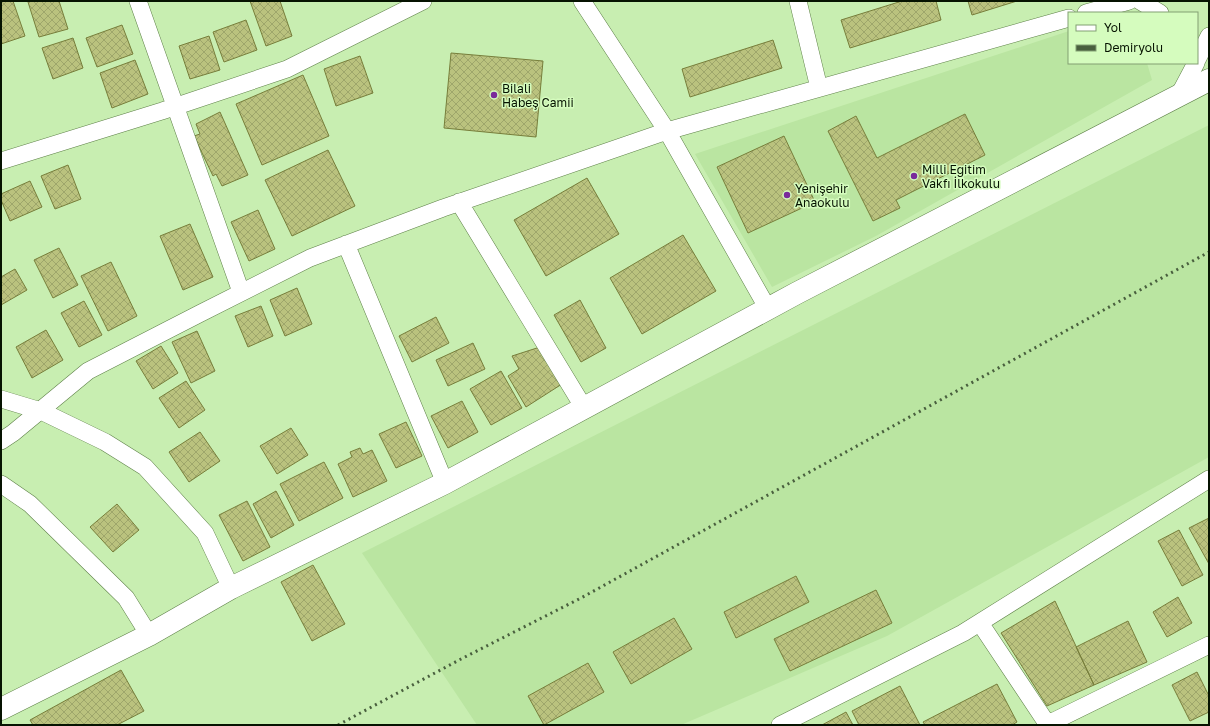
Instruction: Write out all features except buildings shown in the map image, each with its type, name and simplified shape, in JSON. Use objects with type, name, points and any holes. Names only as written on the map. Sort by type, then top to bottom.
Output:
[{"type":"street","points":[[138,1],[240,292]]},
{"type":"street","points":[[1,161],[175,107],[287,69],[423,1]]},
{"type":"street","points":[[582,1],[667,131],[768,309]]},
{"type":"street","points":[[798,1],[820,88]]},
{"type":"street","points":[[1090,12],[1129,1]]},
{"type":"street","points":[[1140,1],[1158,12]]},
{"type":"street","points":[[1,441],[88,372],[240,292],[310,258],[459,202],[667,131],[1068,18]]},
{"type":"street","points":[[1198,56],[1204,37]]},
{"type":"street","points":[[1178,96],[1195,64]]},
{"type":"street","points":[[1,709],[149,635],[231,588],[444,483],[768,309],[1209,80]]},
{"type":"street","points":[[459,202],[584,408]]},
{"type":"street","points":[[346,244],[444,483]]},
{"type":"street","points":[[1,399],[40,411],[105,442],[144,467],[205,532],[231,588]]},
{"type":"street","points":[[780,725],[963,633],[1209,479]]},
{"type":"street","points":[[1,484],[30,504],[126,598],[149,635]]},
{"type":"street","points":[[980,623],[1047,725],[1209,645]]},
{"type":"shaded area","name":"Milli Eğitim Vakfı İlkokulu","points":[[1068,31],[1068,64],[1147,64],[1152,80],[876,236],[772,287],[695,154]]},
{"type":"shaded area","points":[[1209,125],[1209,457],[887,636],[681,725],[477,725],[362,553]]},
{"type":"railway","points":[[338,725],[461,659],[581,598],[1209,252]]},
{"type":"place","name":"Bilali Habeş Camii","points":[[494,95]]},
{"type":"place","name":"Milli Eğitim Vakfı İlkokulu","points":[[914,176]]},
{"type":"place","name":"Yenişehir Anaokulu","points":[[787,195]]}]
